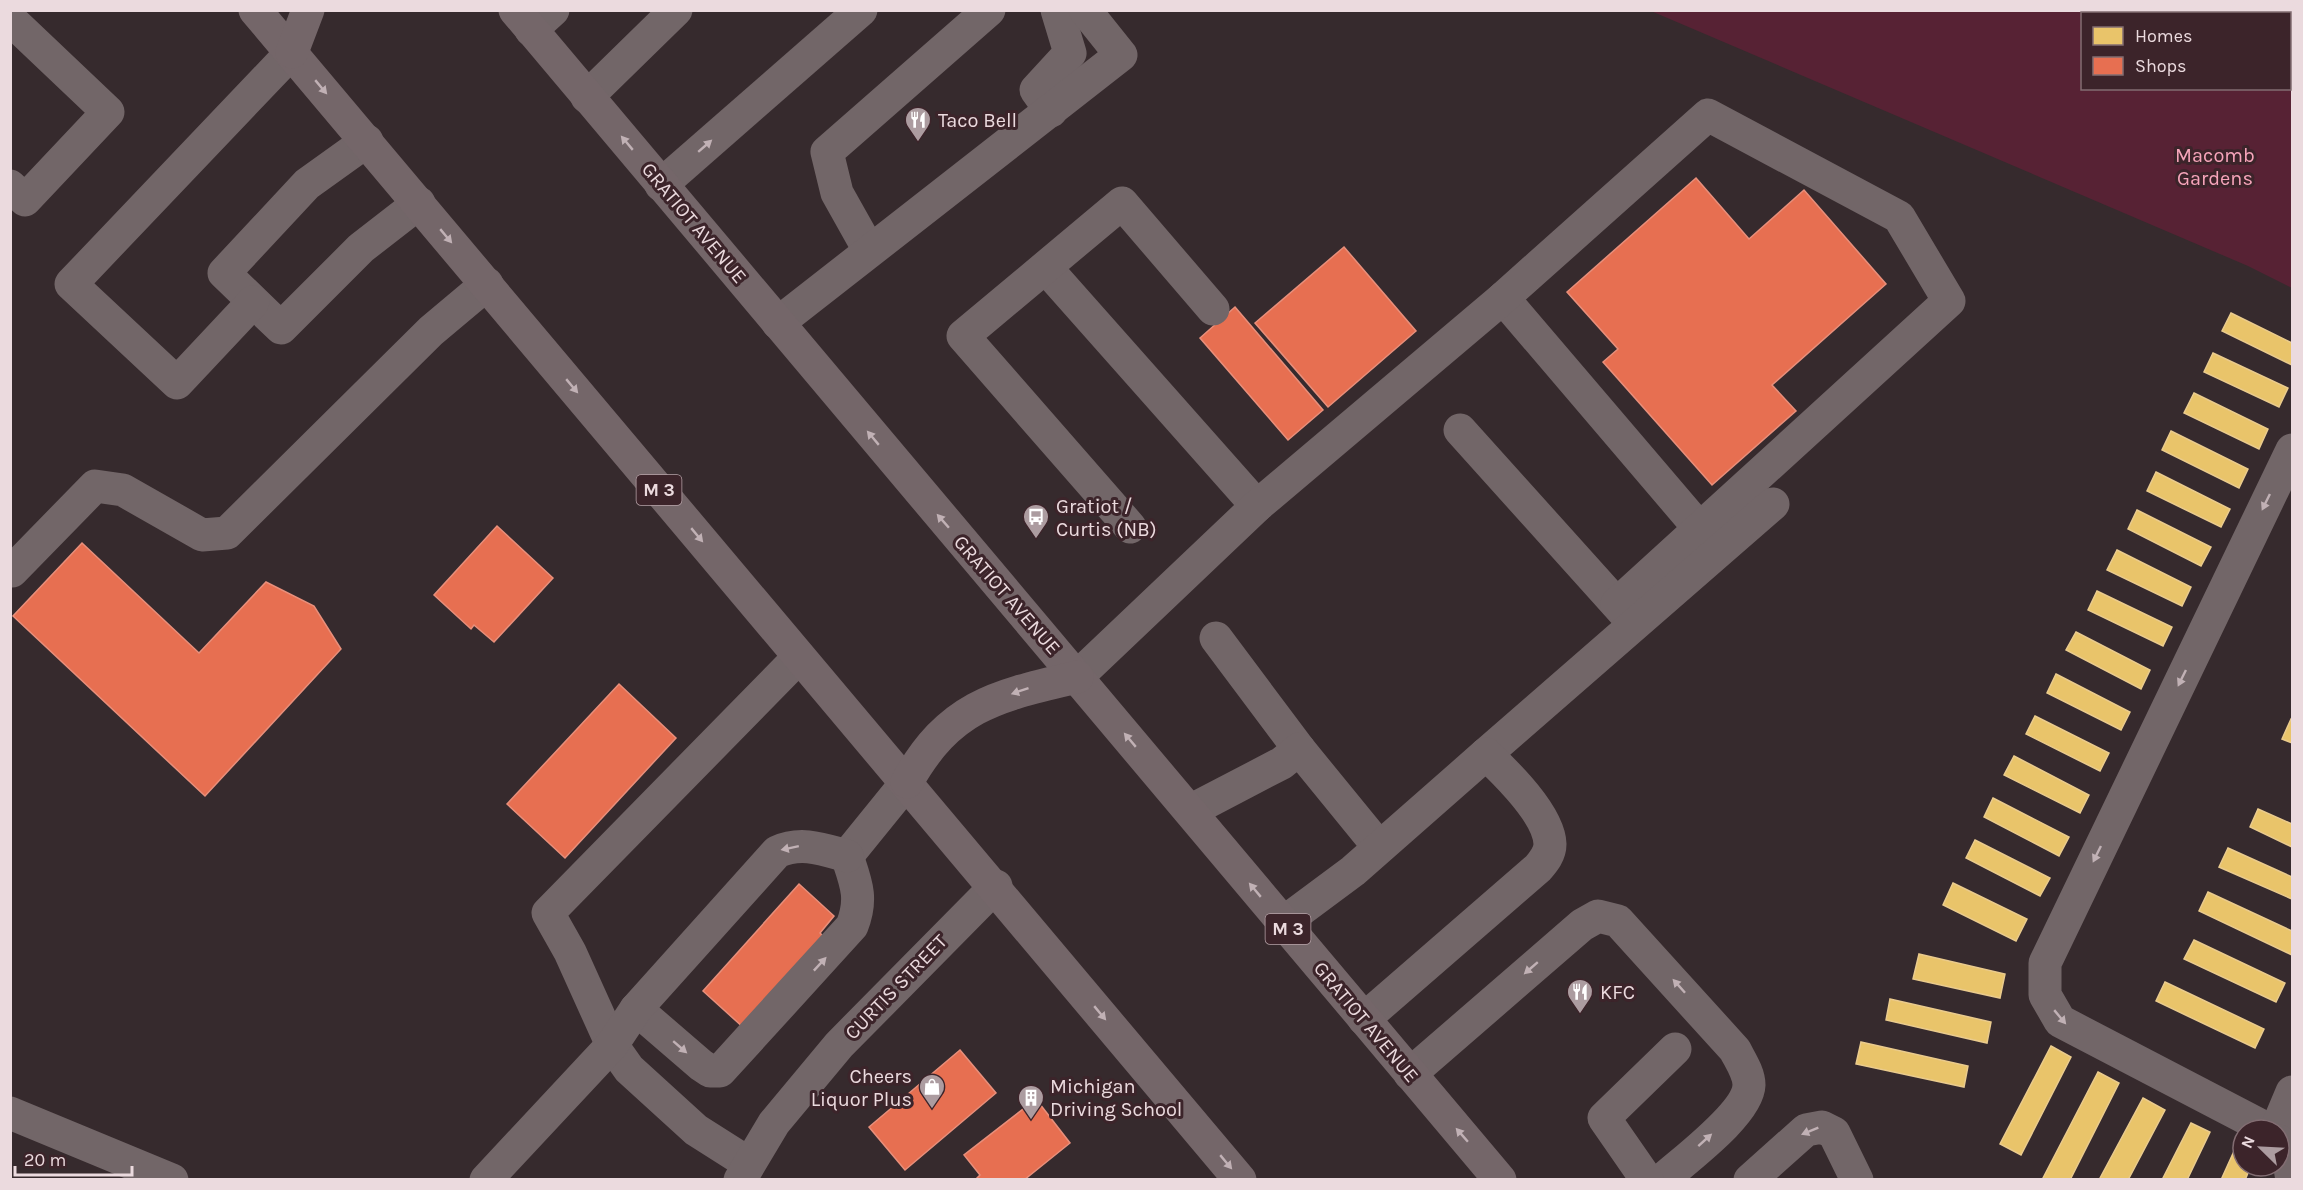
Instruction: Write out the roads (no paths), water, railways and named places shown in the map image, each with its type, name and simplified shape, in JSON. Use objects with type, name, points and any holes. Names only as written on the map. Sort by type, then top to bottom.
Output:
[{"type":"main road","name":"M 3","points":[[255,10],[799,657],[996,886],[1240,1179]]},
{"type":"main road","points":[[292,52],[308,10]]},
{"type":"main road","name":"GRATIOT AVENUE","points":[[533,17],[587,97],[1500,1179]]},
{"type":"main road","points":[[907,782],[937,736],[957,718],[1026,689],[1077,677]]},
{"type":"street","points":[[587,97],[676,10]]},
{"type":"street","points":[[661,184],[861,10]]},
{"type":"street","points":[[869,250],[837,193],[827,152],[988,10]]},
{"type":"street","points":[[1044,100],[1070,53],[1058,10]]},
{"type":"street","points":[[778,323],[869,250],[1044,100],[1121,55],[1085,10]]},
{"type":"street","points":[[10,19],[108,112],[25,200],[10,186]]},
{"type":"street","points":[[253,302],[177,383],[71,284],[292,52]]},
{"type":"street","points":[[1077,677],[1257,506],[1503,298],[1708,115],[1899,217],[1949,301],[1700,529],[1626,614],[1486,754],[1353,871],[1283,923]]},
{"type":"street","points":[[367,141],[307,184],[224,273],[281,328],[361,248],[419,203]]},
{"type":"street","points":[[1130,526],[963,336],[1122,203],[1213,309]]},
{"type":"street","points":[[1046,268],[1257,506]]},
{"type":"street","points":[[12,571],[95,486],[123,490],[202,535],[227,533],[431,331],[487,284]]},
{"type":"street","points":[[1503,298],[1700,529]]},
{"type":"street","points":[[1460,430],[1626,614]]},
{"type":"street","points":[[2246,1118],[2061,1021],[2045,995],[2044,963],[2292,450]]},
{"type":"street","points":[[1626,614],[1773,504]]},
{"type":"street","points":[[1216,638],[1299,749],[1379,847]]},
{"type":"street","points":[[744,1171],[629,1069],[612,1045],[570,952],[548,913],[799,657]]},
{"type":"street","points":[[1190,811],[1282,763],[1299,749]]},
{"type":"street","points":[[1364,1019],[1538,868],[1547,857],[1550,845],[1547,831],[1535,810],[1486,754]]},
{"type":"street","points":[[847,856],[907,782]]},
{"type":"street","points":[[486,1179],[612,1045],[636,1009],[777,852],[791,846],[808,846],[847,856]]},
{"type":"street","points":[[636,1009],[701,1065],[710,1071],[720,1071],[852,926],[859,908],[856,885],[847,856]]},
{"type":"street","name":"CURTIS STREET","points":[[744,1171],[774,1123],[839,1045],[996,886]]},
{"type":"street","points":[[1410,1074],[1582,925],[1598,916],[1618,921],[1735,1050],[1745,1069],[1749,1085],[1736,1113],[1662,1179]]},
{"type":"street","points":[[1647,1179],[1604,1118],[1675,1049]]},
{"type":"street","points":[[2281,1118],[2292,1092]]},
{"type":"street","points":[[10,1113],[172,1179]]},
{"type":"street","points":[[1750,1179],[1806,1130],[1822,1127],[1834,1133],[1857,1179]]},
{"type":"place","name":"Taco Bell","points":[[918,143]]},
{"type":"place","name":"Gratiot / Curtis (NB)","points":[[1036,540]]},
{"type":"place","name":"KFC","points":[[1580,1015]]},
{"type":"place","name":"Cheers Liquor Plus","points":[[932,1110]]},
{"type":"place","name":"Michigan Driving School","points":[[1031,1121]]},
{"type":"park label","name":"Macomb Gardens","points":[[2215,166]]}]
